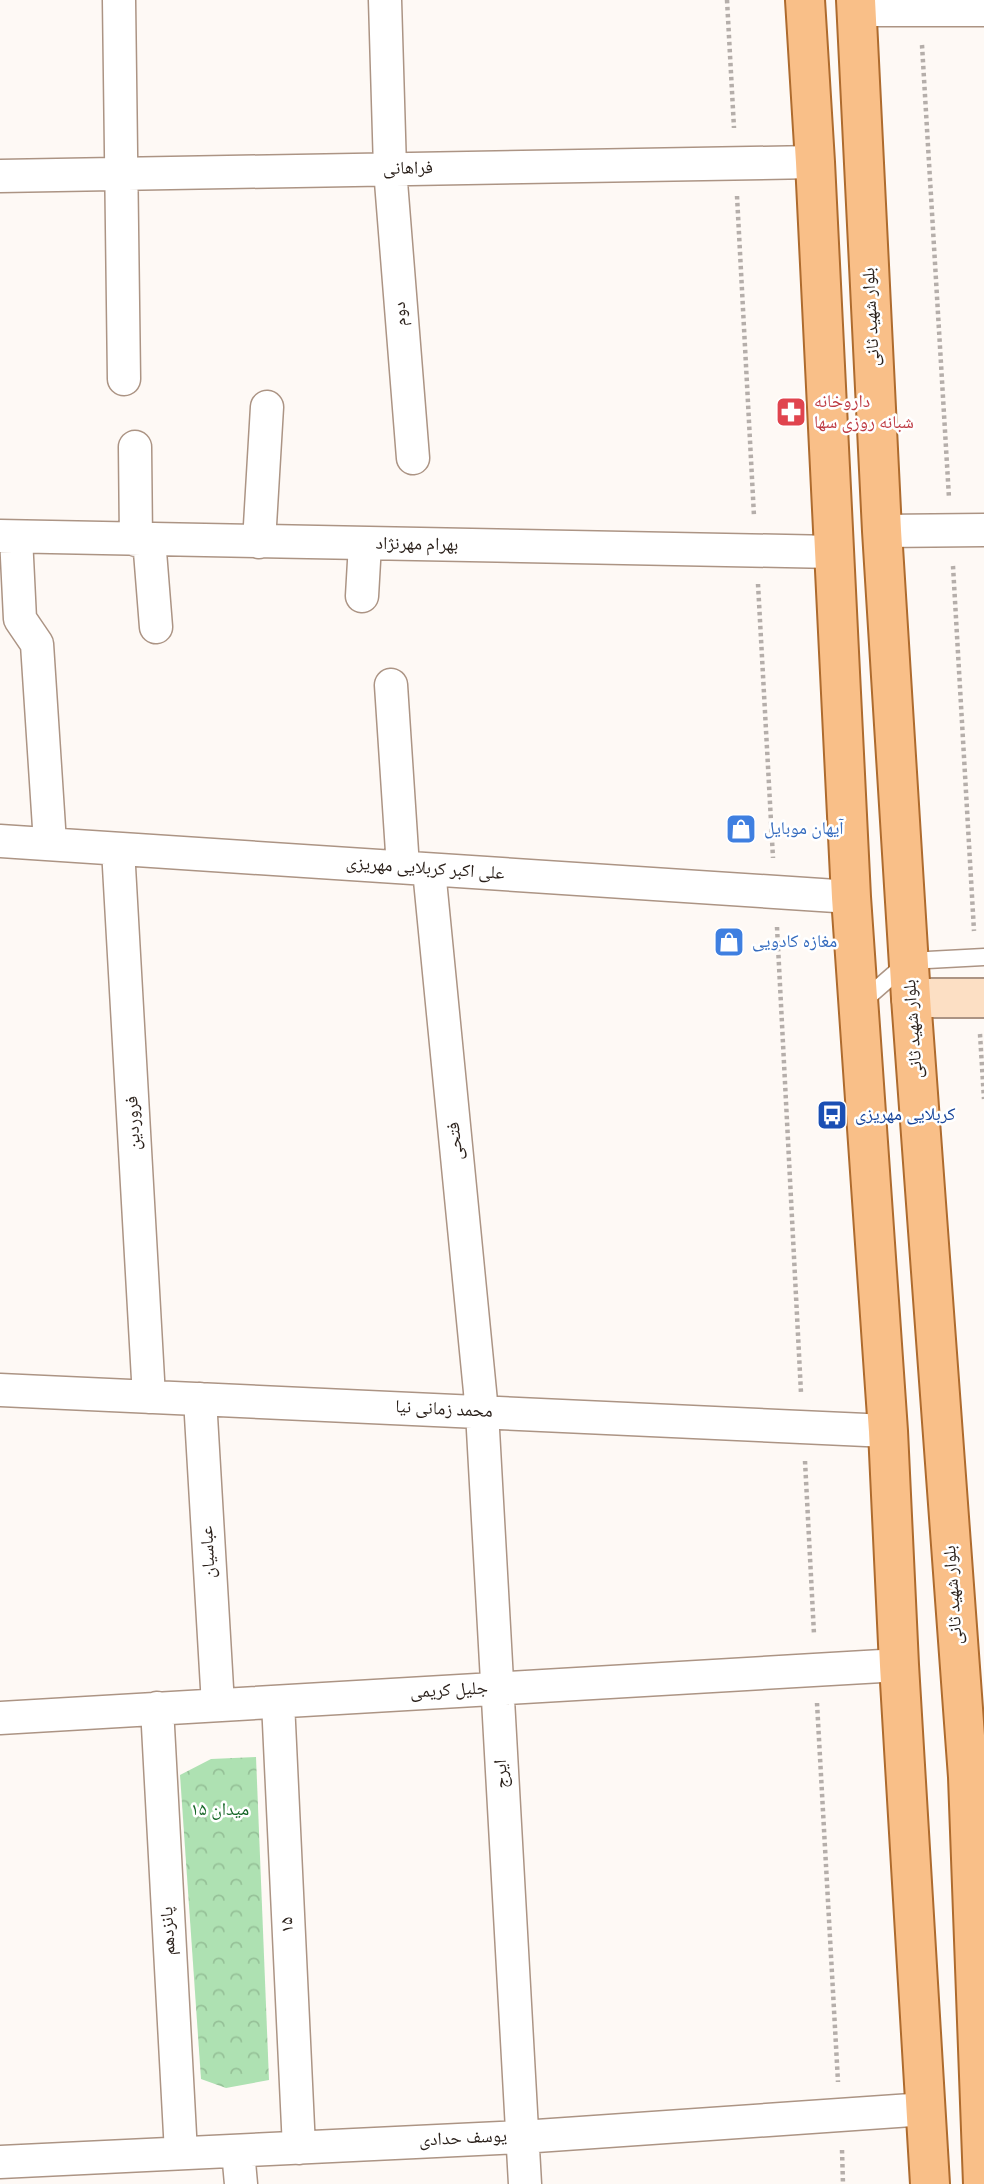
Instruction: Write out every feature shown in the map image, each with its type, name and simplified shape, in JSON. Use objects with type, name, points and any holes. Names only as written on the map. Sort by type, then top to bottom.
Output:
[{"type":"main road","points":[[804,0],[815,162],[851,897],[888,1431],[930,2184]]},
{"type":"main road","name":"بلوار شهید ثانی","points":[[857,5],[882,531],[910,980],[976,1777],[976,2001],[984,2184]]},
{"type":"main road","points":[[859,1004],[910,980],[984,998]]},
{"type":"main road","points":[[919,2007],[976,2001]]},
{"type":"street","points":[[119,0],[124,379]]},
{"type":"street","name":"دوم","points":[[385,0],[390,169],[412,458]]},
{"type":"street","points":[[857,5],[984,10]]},
{"type":"street","name":"فراهانی","points":[[0,176],[815,162]]},
{"type":"street","points":[[259,542],[267,407]]},
{"type":"street","points":[[135,447],[142,540],[156,627]]},
{"type":"street","points":[[882,531],[984,530]]},
{"type":"street","points":[[8,537],[20,620],[37,644],[50,843]]},
{"type":"street","name":"بهرام مهرنژاد","points":[[8,537],[834,552]]},
{"type":"street","points":[[362,596],[365,544]]},
{"type":"street","name":"فتحی","points":[[391,685],[482,1412]]},
{"type":"street","name":"علی اکبر کربلایی مهریزی","points":[[0,841],[851,897]]},
{"type":"street","name":"فروردین","points":[[118,849],[149,1397]]},
{"type":"street","name":"محمد زمانی نیا","points":[[0,1390],[888,1431]]},
{"type":"street","name":"عباسیان","points":[[200,1399],[218,1705]]},
{"type":"street","name":"ایرج","points":[[482,1412],[525,2184]]},
{"type":"street","name":"جلیل کریمی","points":[[0,1718],[899,1665]]},
{"type":"street","name":"۱۵","points":[[278,1702],[299,2148]]},
{"type":"street","name":"پانزدهم","points":[[156,1708],[181,2153]]},
{"type":"street","name":"یوسف حدادی","points":[[0,2162],[522,2137],[926,2109]]},
{"type":"street","points":[[238,2151],[240,2184]]},
{"type":"lane","points":[[910,980],[984,957]]},
{"type":"path","points":[[727,0],[843,2184]]},
{"type":"green space","name":"میدان ۱۵","points":[[256,1757],[269,2080],[226,2088],[201,2079],[180,1775],[211,1759]]},
{"type":"place","name":"داروخانه شبانه روزی سها","points":[[791,412]]},
{"type":"place","name":"آیهان موبایل","points":[[741,829]]},
{"type":"place","name":"مغازه کادویی","points":[[729,942]]},
{"type":"place","name":"کربلایی مهریزی","points":[[832,1115]]}]
